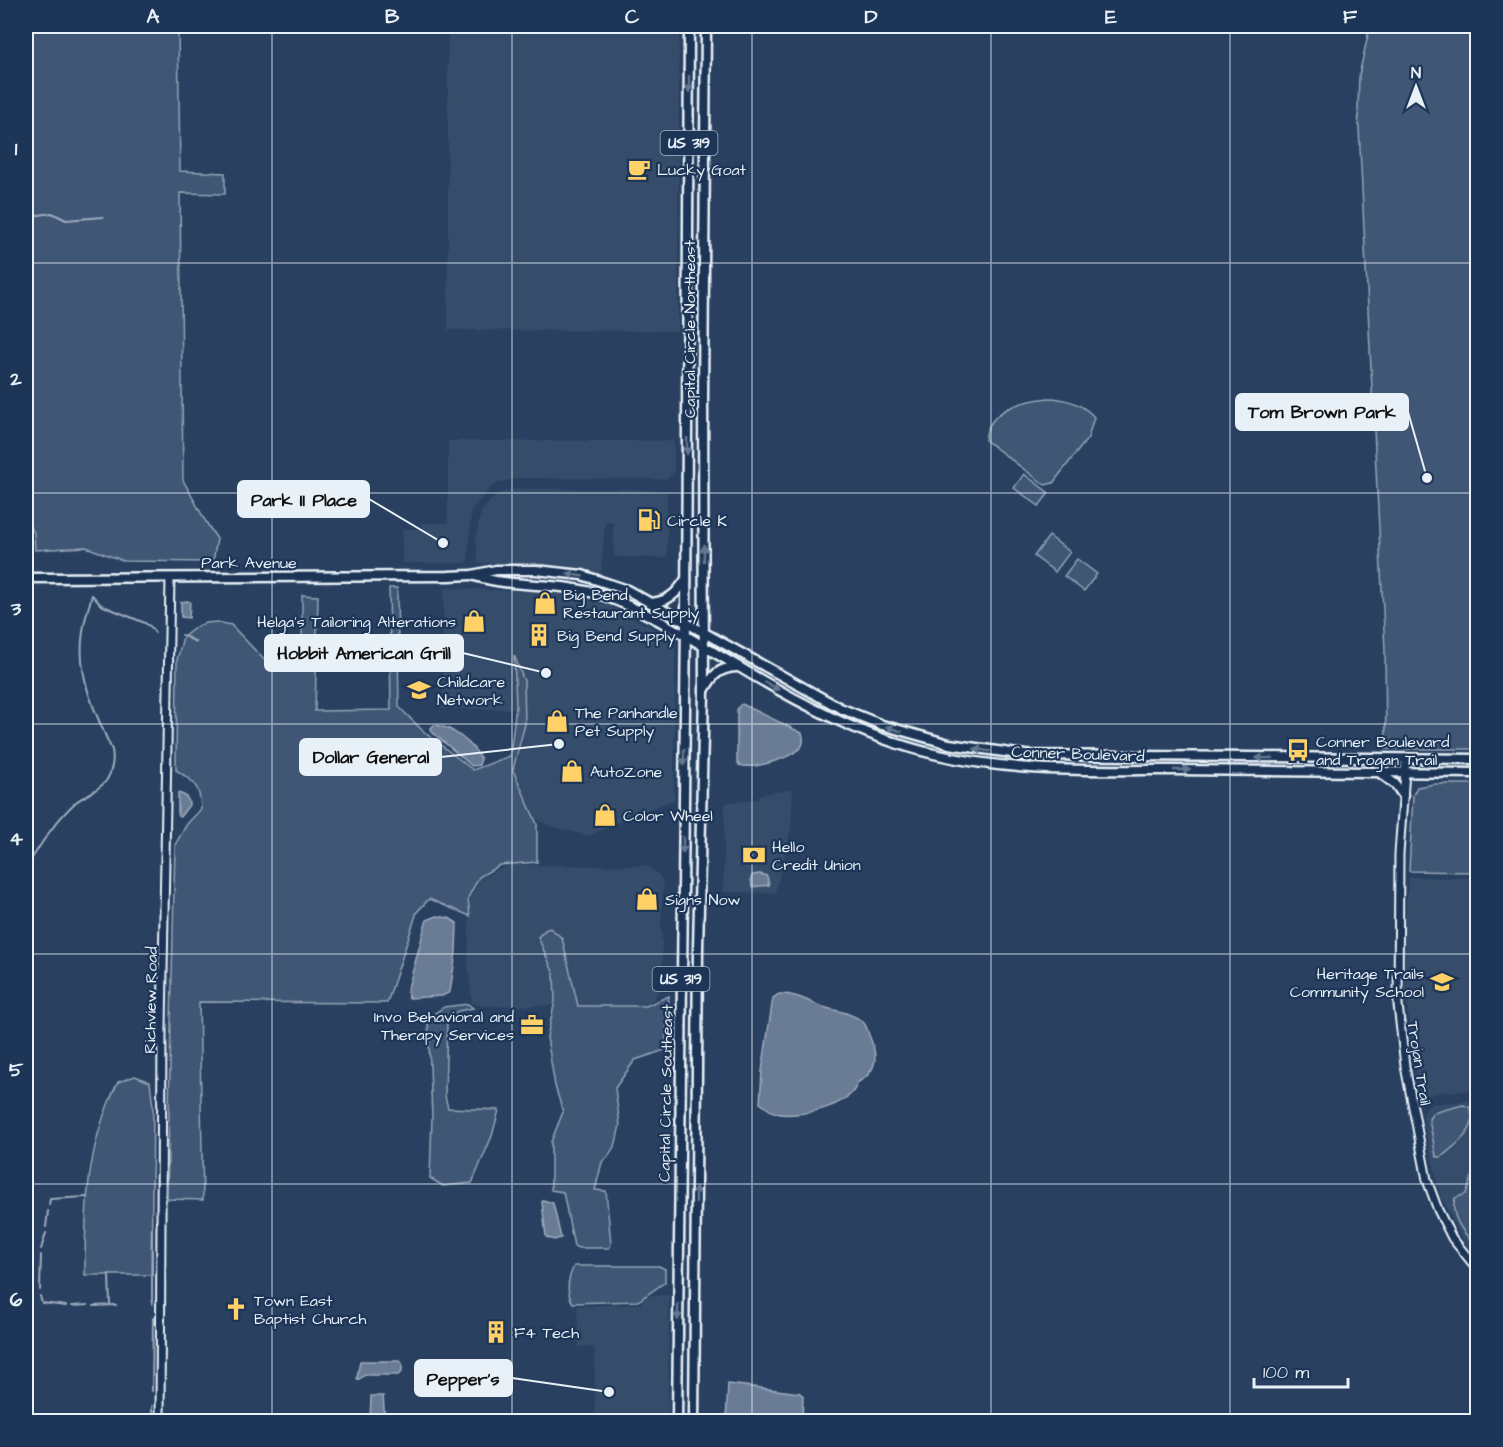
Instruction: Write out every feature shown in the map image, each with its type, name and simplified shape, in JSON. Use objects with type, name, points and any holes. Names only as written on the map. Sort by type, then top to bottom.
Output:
[{"type":"main road","name":"Capital Circle Northeast","points":[[686,622],[689,26]]},
{"type":"main road","name":"Capital Circle Northeast","points":[[703,633],[706,26]]},
{"type":"main road","points":[[687,346],[703,346]]},
{"type":"main road","name":"Park Avenue","points":[[26,578],[472,575],[496,570],[536,570],[582,575],[625,589],[703,633]]},
{"type":"main road","points":[[511,570],[521,583]]},
{"type":"main road","name":"Park Avenue","points":[[472,575],[498,583],[574,588],[603,595],[703,646]]},
{"type":"main road","points":[[652,603],[666,600],[679,589],[686,579]]},
{"type":"main road","name":"Capital Circle Southeast","points":[[678,1422],[686,622]]},
{"type":"main road","name":"Capital Circle Southeast","points":[[694,1422],[703,633]]},
{"type":"main road","name":"Conner Boulevard","points":[[703,633],[840,708],[864,718],[915,736],[1003,753],[1040,756],[1478,759]]},
{"type":"main road","name":"Conner Boulevard","points":[[703,646],[813,709],[859,730],[932,754],[989,764],[1039,769],[1478,773]]},
{"type":"main road","points":[[704,692],[717,672],[725,667],[737,667]]},
{"type":"main road","points":[[859,730],[864,718]]},
{"type":"main road","points":[[1039,769],[1040,756]]},
{"type":"main road","points":[[1378,772],[1395,784],[1403,795]]},
{"type":"main road","points":[[684,787],[701,787]]},
{"type":"main road","points":[[682,938],[698,949]]},
{"type":"street","name":"Richview Road","points":[[160,1422],[162,1040],[170,578]]},
{"type":"street","name":"Trojan Trail","points":[[1406,758],[1399,854],[1398,1005],[1405,1066],[1427,1180],[1452,1238],[1478,1270]]},
{"type":"shaded area","points":[[26,26],[178,26],[180,171],[225,173],[225,194],[180,193],[183,480],[217,539],[213,562],[124,561],[86,547],[35,550],[34,533],[26,517]]},
{"type":"shaded area","points":[[448,26],[679,26],[678,331],[448,330]]},
{"type":"shaded area","points":[[1370,26],[1477,26],[1477,749],[1386,749],[1385,650],[1358,108],[1359,75]]},
{"type":"shaded area","points":[[1048,398],[1073,403],[1094,417],[1088,438],[1053,483],[1045,485],[985,440],[992,421],[1008,408],[1028,401]]},
{"type":"shaded area","points":[[448,441],[674,441],[674,472],[668,478],[663,479],[518,478],[501,482],[490,488],[471,510],[466,563],[402,563],[402,529],[421,529],[421,523],[448,523]]},
{"type":"shaded area","points":[[1024,474],[1049,493],[1039,506],[1014,488]]},
{"type":"shaded area","points":[[522,489],[667,491],[667,558],[614,557],[613,522],[605,522],[601,573],[562,565],[478,563],[476,537],[481,512],[496,495]]},
{"type":"shaded area","points":[[1049,536],[1070,552],[1055,572],[1034,556]]},
{"type":"shaded area","points":[[1077,559],[1097,574],[1084,591],[1064,576]]},
{"type":"shaded area","points":[[389,588],[397,588],[399,707],[424,732],[473,770],[510,756],[516,706],[514,655],[524,681],[525,724],[513,770],[537,824],[537,862],[500,865],[479,877],[468,898],[470,916],[429,899],[417,912],[387,1003],[199,1002],[203,1200],[167,1199],[175,845],[187,824],[201,809],[195,785],[176,770],[177,660],[183,637],[205,623],[217,622],[231,625],[269,665],[278,670],[302,668],[302,595],[318,596],[315,711],[391,710]]},
{"type":"shaded area","points":[[444,588],[542,592],[576,596],[610,606],[665,635],[675,649],[674,800],[638,813],[589,836],[550,826],[536,819],[514,771],[523,741],[522,709],[442,709]]},
{"type":"shaded area","points":[[181,602],[190,602],[189,618],[181,617]]},
{"type":"shaded area","points":[[742,704],[802,733],[803,740],[798,750],[770,763],[753,766],[739,765],[737,761],[737,710]]},
{"type":"shaded area","points":[[434,725],[455,732],[467,742],[481,759],[479,765],[472,766],[432,732],[431,728]]},
{"type":"shaded area","points":[[1435,784],[1477,784],[1477,872],[1409,871],[1413,795],[1417,787]]},
{"type":"shaded area","name":"Hello Credit Union","points":[[793,789],[791,829],[775,893],[723,892],[725,803],[758,799],[758,795]]},
{"type":"shaded area","points":[[178,793],[186,797],[189,802],[180,817],[178,816]]},
{"type":"shaded area","points":[[510,865],[647,866],[659,875],[663,883],[661,925],[663,971],[660,989],[652,1002],[644,1005],[484,1006],[472,1003],[468,963],[470,898],[481,878]]},
{"type":"shaded area","points":[[753,875],[767,876],[769,885],[752,887],[751,878]]},
{"type":"shaded area","name":"Heritage Trails Community School","points":[[1409,877],[1477,878],[1477,1090],[1430,1095],[1420,1093],[1418,1087],[1406,995],[1404,928]]},
{"type":"shaded area","points":[[437,916],[449,918],[457,923],[456,952],[450,992],[442,996],[409,998],[407,992],[427,920]]},
{"type":"shaded area","points":[[550,928],[562,938],[578,1006],[646,1006],[669,996],[665,1050],[635,1060],[615,1088],[620,1125],[616,1143],[608,1157],[602,1162],[595,1190],[606,1191],[611,1244],[609,1248],[574,1246],[563,1192],[551,1190],[551,1142],[563,1112],[555,1086],[547,1037],[555,1001],[554,974],[538,937]]},
{"type":"shaded area","points":[[779,994],[796,996],[849,1014],[865,1025],[874,1049],[875,1062],[869,1073],[857,1083],[846,1098],[823,1109],[797,1114],[776,1113],[760,1103],[762,1071],[773,998]]},
{"type":"shaded area","points":[[468,1004],[473,1008],[458,1011],[447,1021],[445,1096],[448,1108],[499,1110],[492,1136],[472,1183],[443,1186],[430,1178],[432,1117],[428,1018],[444,1007]]},
{"type":"shaded area","points":[[135,1076],[150,1082],[153,1107],[151,1275],[85,1275],[87,1200],[93,1153],[99,1129],[118,1082]]},
{"type":"shaded area","points":[[1477,1100],[1477,1258],[1460,1235],[1440,1195],[1423,1117],[1426,1107],[1433,1104]]},
{"type":"shaded area","points":[[1463,1105],[1469,1107],[1472,1115],[1469,1129],[1441,1157],[1436,1156],[1429,1119],[1433,1113]]},
{"type":"shaded area","points":[[1476,1164],[1478,1164],[1477,1248],[1459,1225],[1454,1212],[1455,1198],[1466,1194]]},
{"type":"shaded area","points":[[543,1200],[553,1203],[561,1238],[554,1240],[546,1237]]},
{"type":"shaded area","points":[[574,1266],[659,1266],[665,1269],[665,1282],[638,1301],[573,1303],[568,1284]]},
{"type":"shaded area","points":[[669,1295],[668,1421],[595,1421],[595,1347],[579,1347],[577,1306],[641,1304],[642,1296]]},
{"type":"shaded area","points":[[360,1361],[400,1361],[402,1372],[398,1375],[365,1375],[358,1380]]},
{"type":"shaded area","points":[[728,1384],[800,1393],[803,1396],[802,1421],[726,1421]]},
{"type":"shaded area","points":[[371,1396],[383,1396],[385,1421],[370,1421]]},
{"type":"waterway","points":[[26,217],[52,213],[66,220],[103,217]]},
{"type":"waterway","points":[[92,595],[101,605],[145,623],[155,633]]},
{"type":"waterway","points":[[26,868],[61,817],[76,802],[106,781],[113,762],[112,750],[88,693],[82,663],[85,618],[92,595]]},
{"type":"waterway","points":[[182,635],[196,642]]},
{"type":"waterway","points":[[49,1205],[50,1199],[87,1197]]},
{"type":"waterway","points":[[46,1227],[48,1211]]},
{"type":"waterway","points":[[152,1227],[152,1304]]},
{"type":"waterway","points":[[41,1249],[46,1233]]},
{"type":"waterway","points":[[40,1290],[41,1255]]},
{"type":"waterway","points":[[109,1274],[110,1305]]},
{"type":"waterway","points":[[40,1296],[42,1303],[66,1306]]},
{"type":"waterway","points":[[72,1306],[88,1305]]},
{"type":"waterway","points":[[94,1306],[116,1305]]},
{"type":"waterway","points":[[152,1391],[153,1318]]},
{"type":"waterway","points":[[152,1406],[152,1422]]},
{"type":"place","name":"Lucky Goat","points":[[639,169]]},
{"type":"place","name":"Tom Brown Park","points":[[1427,478]]},
{"type":"place","name":"Circle K","points":[[649,520]]},
{"type":"place","name":"Park II Place","points":[[443,543]]},
{"type":"place","name":"Big Bend Restaurant Supply","points":[[545,603]]},
{"type":"place","name":"Helga's Tailoring Alterations","points":[[474,621]]},
{"type":"place","name":"Big Bend Supply","points":[[539,635]]},
{"type":"place","name":"Hobbit American Grill","points":[[546,673]]},
{"type":"place","name":"Childcare Network","points":[[419,690]]},
{"type":"place","name":"The Panhandle Pet Supply","points":[[557,721]]},
{"type":"place","name":"Dollar General","points":[[559,744]]},
{"type":"place","name":"Conner Boulevard and Trogan Trail","points":[[1298,750]]},
{"type":"place","name":"AutoZone","points":[[572,771]]},
{"type":"place","name":"Color Wheel","points":[[605,815]]},
{"type":"place","name":"Hello Credit Union","points":[[754,855]]},
{"type":"place","name":"Signs Now","points":[[647,899]]},
{"type":"place","name":"Heritage Trails Community School","points":[[1442,982]]},
{"type":"place","name":"Invo Behavioral and Therapy Services","points":[[532,1025]]},
{"type":"place","name":"Town East Baptist Church","points":[[236,1309]]},
{"type":"place","name":"F4 Tech","points":[[496,1332]]},
{"type":"place","name":"Pepper's","points":[[609,1392]]}]
